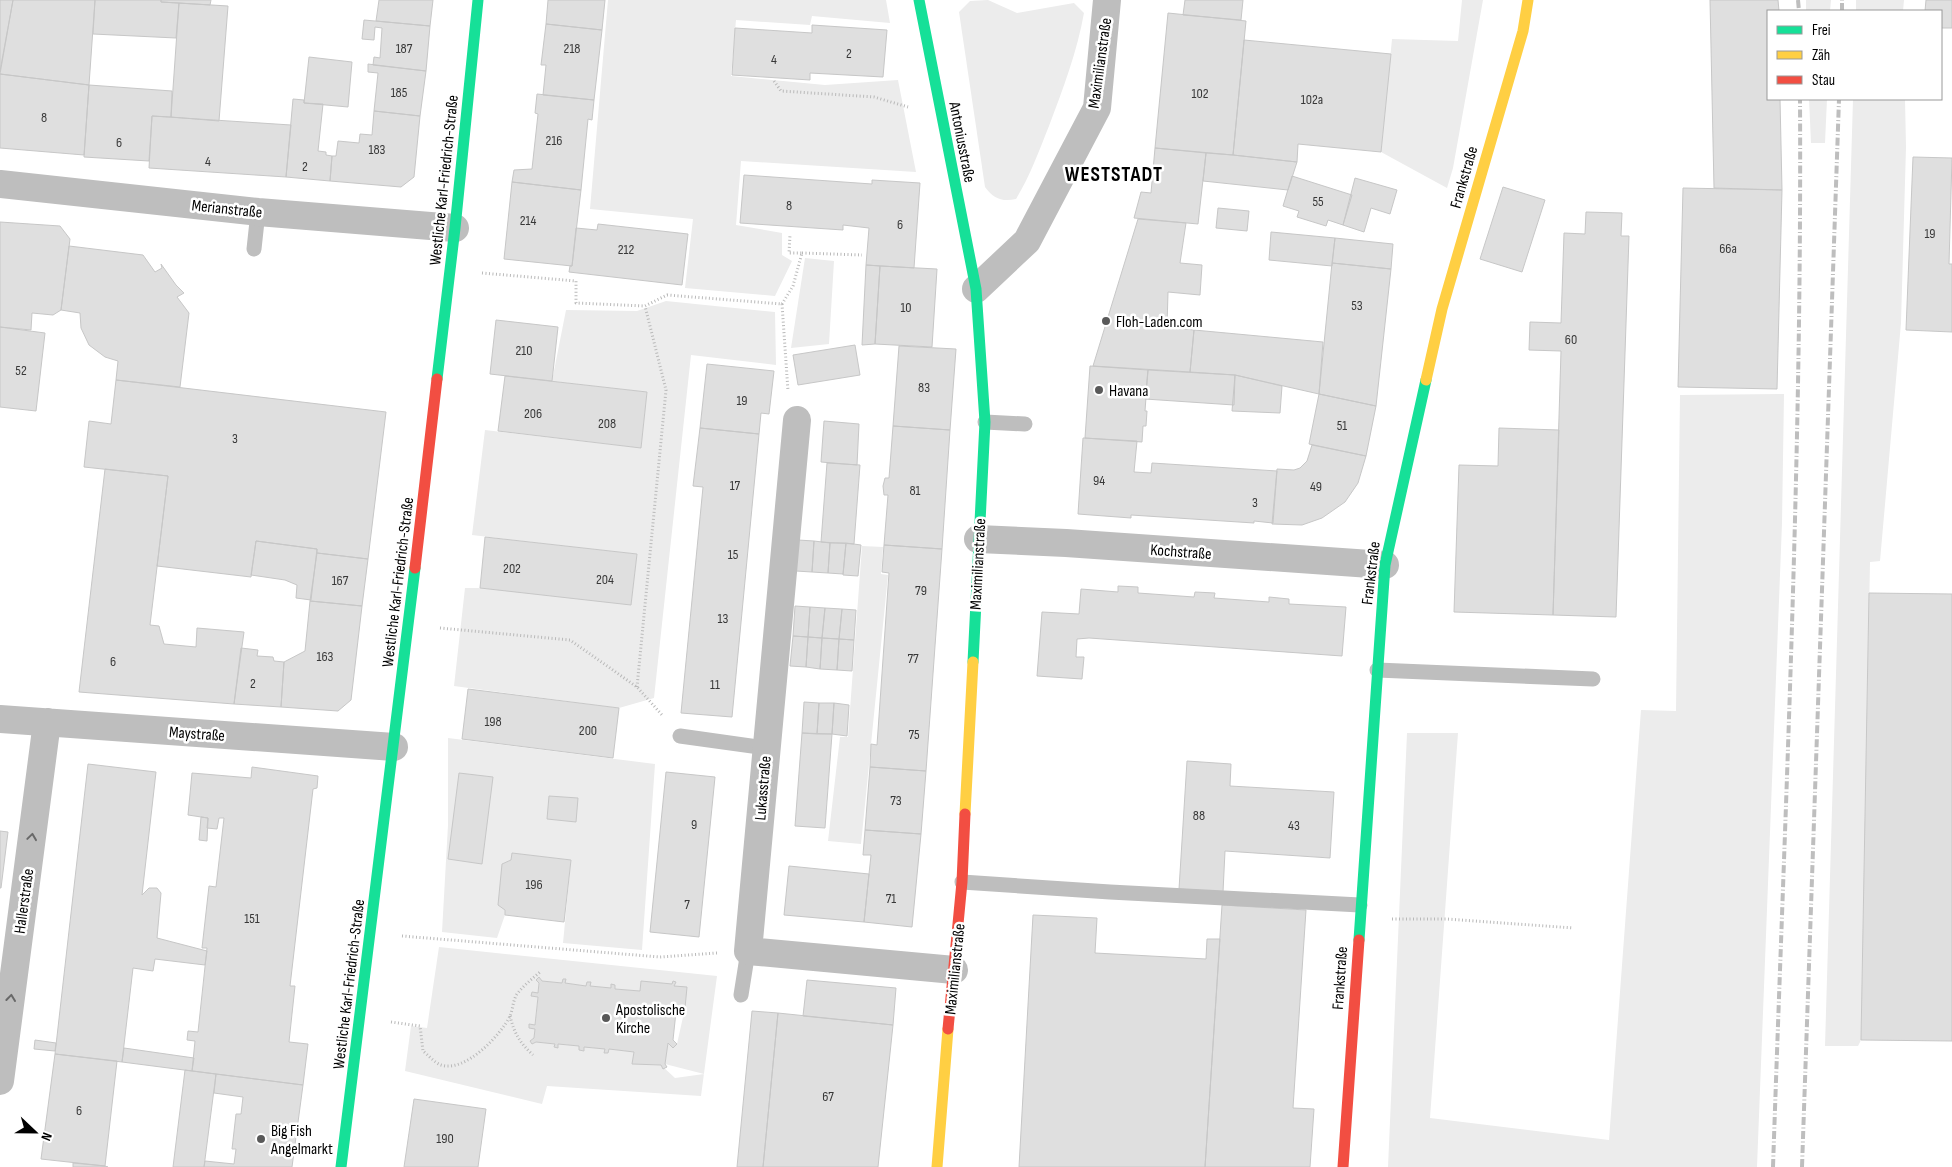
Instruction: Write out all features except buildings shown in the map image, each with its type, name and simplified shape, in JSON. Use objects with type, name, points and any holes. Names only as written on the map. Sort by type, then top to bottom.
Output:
[{"type":"street","name":"Westliche Karl-Friedrich-Straße","points":[[341,1167],[394,747],[455,228],[478,0]]},
{"type":"street","name":"Antoniusstraße","points":[[919,0],[976,289]]},
{"type":"street","name":"Maximilianstraße","points":[[937,1167],[962,882],[984,422],[976,289],[1026,241],[1097,108],[1107,0]]},
{"type":"street","name":"Frankstraße","points":[[1343,1167],[1385,565],[1442,309],[1523,32],[1528,0]]},
{"type":"street","name":"Merianstraße","points":[[0,184],[258,212],[455,228]]},
{"type":"street","name":"Lukasstraße","points":[[748,951],[797,420]]},
{"type":"street","name":"Kochstraße","points":[[978,539],[1385,565]]},
{"type":"street","name":"Maystraße","points":[[0,719],[394,747]]},
{"type":"street","name":"Hallerstraße","points":[[0,1081],[47,722]]},
{"type":"street","points":[[748,951],[954,970]]},
{"type":"lane","points":[[254,249],[258,212]]},
{"type":"lane","points":[[984,422],[1025,424]]},
{"type":"lane","points":[[1377,670],[1593,679]]},
{"type":"lane","points":[[680,736],[766,748]]},
{"type":"lane","points":[[962,882],[1360,905]]},
{"type":"lane","points":[[741,995],[748,951]]},
{"type":"path","points":[[774,81],[781,91],[874,97],[942,118]]},
{"type":"path","points":[[790,236],[789,253],[862,255]]},
{"type":"path","points":[[797,420],[788,402],[782,304],[793,286],[802,253]]},
{"type":"path","points":[[450,270],[576,280],[576,303],[644,306],[667,295],[782,304]]},
{"type":"path","points":[[637,686],[666,390],[644,306]]},
{"type":"path","points":[[464,630],[570,640],[637,686],[680,736]]},
{"type":"path","points":[[1384,920],[1447,918],[1573,928]]},
{"type":"path","points":[[371,934],[660,957],[748,951]]},
{"type":"path","points":[[361,1017],[420,1026],[423,1050],[440,1065],[458,1066],[480,1052],[502,1029],[510,1015],[516,995],[528,981],[540,972]]},
{"type":"path","points":[[510,1015],[513,1030],[521,1044],[533,1055]]},
{"type":"shaded area","points":[[608,0],[886,0],[890,23],[812,16],[810,25],[736,20],[731,76],[825,85],[898,80],[916,172],[741,161],[736,225],[782,233],[782,255],[792,261],[775,296],[685,288],[693,219],[590,209]]},
{"type":"shaded area","points":[[988,0],[1017,13],[1074,3],[1084,13],[1074,56],[1049,126],[1026,181],[1016,199],[1011,200],[999,199],[985,187],[959,12],[970,1]]},
{"type":"shaded area","points":[[1462,0],[1483,0],[1453,168],[1447,188],[1381,152],[1392,39],[1458,41]]},
{"type":"shaded area","points":[[1806,0],[1831,0],[1830,10],[1806,10]]},
{"type":"shaded area","points":[[1856,0],[1904,0],[1903,10],[1856,10]]},
{"type":"shaded area","points":[[1809,100],[1827,100],[1825,143],[1811,143]]},
{"type":"shaded area","points":[[1853,100],[1905,100],[1906,147],[1901,323],[1880,561],[1870,562],[1861,1040],[1858,1046],[1825,1046]]},
{"type":"shaded area","points":[[805,258],[834,261],[829,344],[791,348]]},
{"type":"shaded area","points":[[666,301],[775,312],[776,365],[691,355],[654,698],[619,708],[454,686],[465,588],[631,604],[637,554],[472,535],[485,430],[641,448],[647,392],[552,381],[566,310],[637,311]]},
{"type":"shaded area","points":[[1784,394],[1782,523],[1757,1167],[1388,1167],[1407,733],[1458,733],[1430,1118],[1609,1140],[1641,710],[1676,711],[1680,395]]},
{"type":"shaded area","points":[[862,546],[883,547],[881,574],[888,575],[861,844],[828,841],[840,737],[848,737]]},
{"type":"shaded area","points":[[448,738],[655,764],[642,950],[563,943],[571,860],[512,853],[511,860],[502,864],[505,915],[497,938],[442,932],[448,825]]},
{"type":"shaded area","points":[[439,947],[717,976],[704,1074],[701,1096],[547,1086],[542,1104],[405,1071],[411,1026],[427,1028]],"holes":[[[539,977],[542,981],[562,983],[563,979],[566,979],[565,983],[586,986],[587,982],[590,982],[590,986],[611,988],[611,984],[615,985],[615,989],[640,991],[641,981],[672,984],[673,981],[676,982],[674,986],[685,1008],[677,1044],[673,1048],[668,1043],[665,1064],[704,1074],[675,1078],[661,1065],[632,1064],[634,1052],[609,1049],[608,1053],[604,1053],[605,1049],[584,1047],[583,1051],[579,1050],[579,1046],[558,1044],[558,1048],[554,1047],[555,1044],[536,1042],[532,1044],[530,1041],[534,1038],[535,1029],[529,1028],[529,1025],[535,1025],[538,997],[531,996],[532,993],[538,993]]]},
{"type":"railway","points":[[1798,0],[1799,10]]},
{"type":"railway","points":[[1842,0],[1842,10]]},
{"type":"railway","points":[[1773,1167],[1796,500],[1800,100]]},
{"type":"railway","points":[[1802,1167],[1839,100]]},
{"type":"traffic: fast","points":[[437,379],[455,228],[478,0]]},
{"type":"traffic: fast","points":[[919,0],[976,289],[985,422],[973,662]]},
{"type":"traffic: fast","points":[[1359,940],[1385,565],[1426,380]]},
{"type":"traffic: fast","points":[[341,1167],[415,568]]},
{"type":"traffic: slow","points":[[1426,380],[1442,309],[1523,31],[1528,0]]},
{"type":"traffic: slow","points":[[965,814],[973,662]]},
{"type":"traffic: slow","points":[[937,1167],[948,1029]]},
{"type":"traffic: jam","points":[[415,568],[437,379]]},
{"type":"traffic: jam","points":[[948,1029],[962,882],[965,814]]},
{"type":"traffic: jam","points":[[1343,1167],[1359,940]]},
{"type":"place","name":"Floh-Laden.com","points":[[1106,321]]},
{"type":"place","name":"Havana","points":[[1099,390]]},
{"type":"place","name":"Apostolische Kirche","points":[[606,1018]]},
{"type":"place","name":"Big Fish Angelmarkt","points":[[261,1139]]},
{"type":"district","name":"WESTSTADT","points":[[1114,174]]}]
